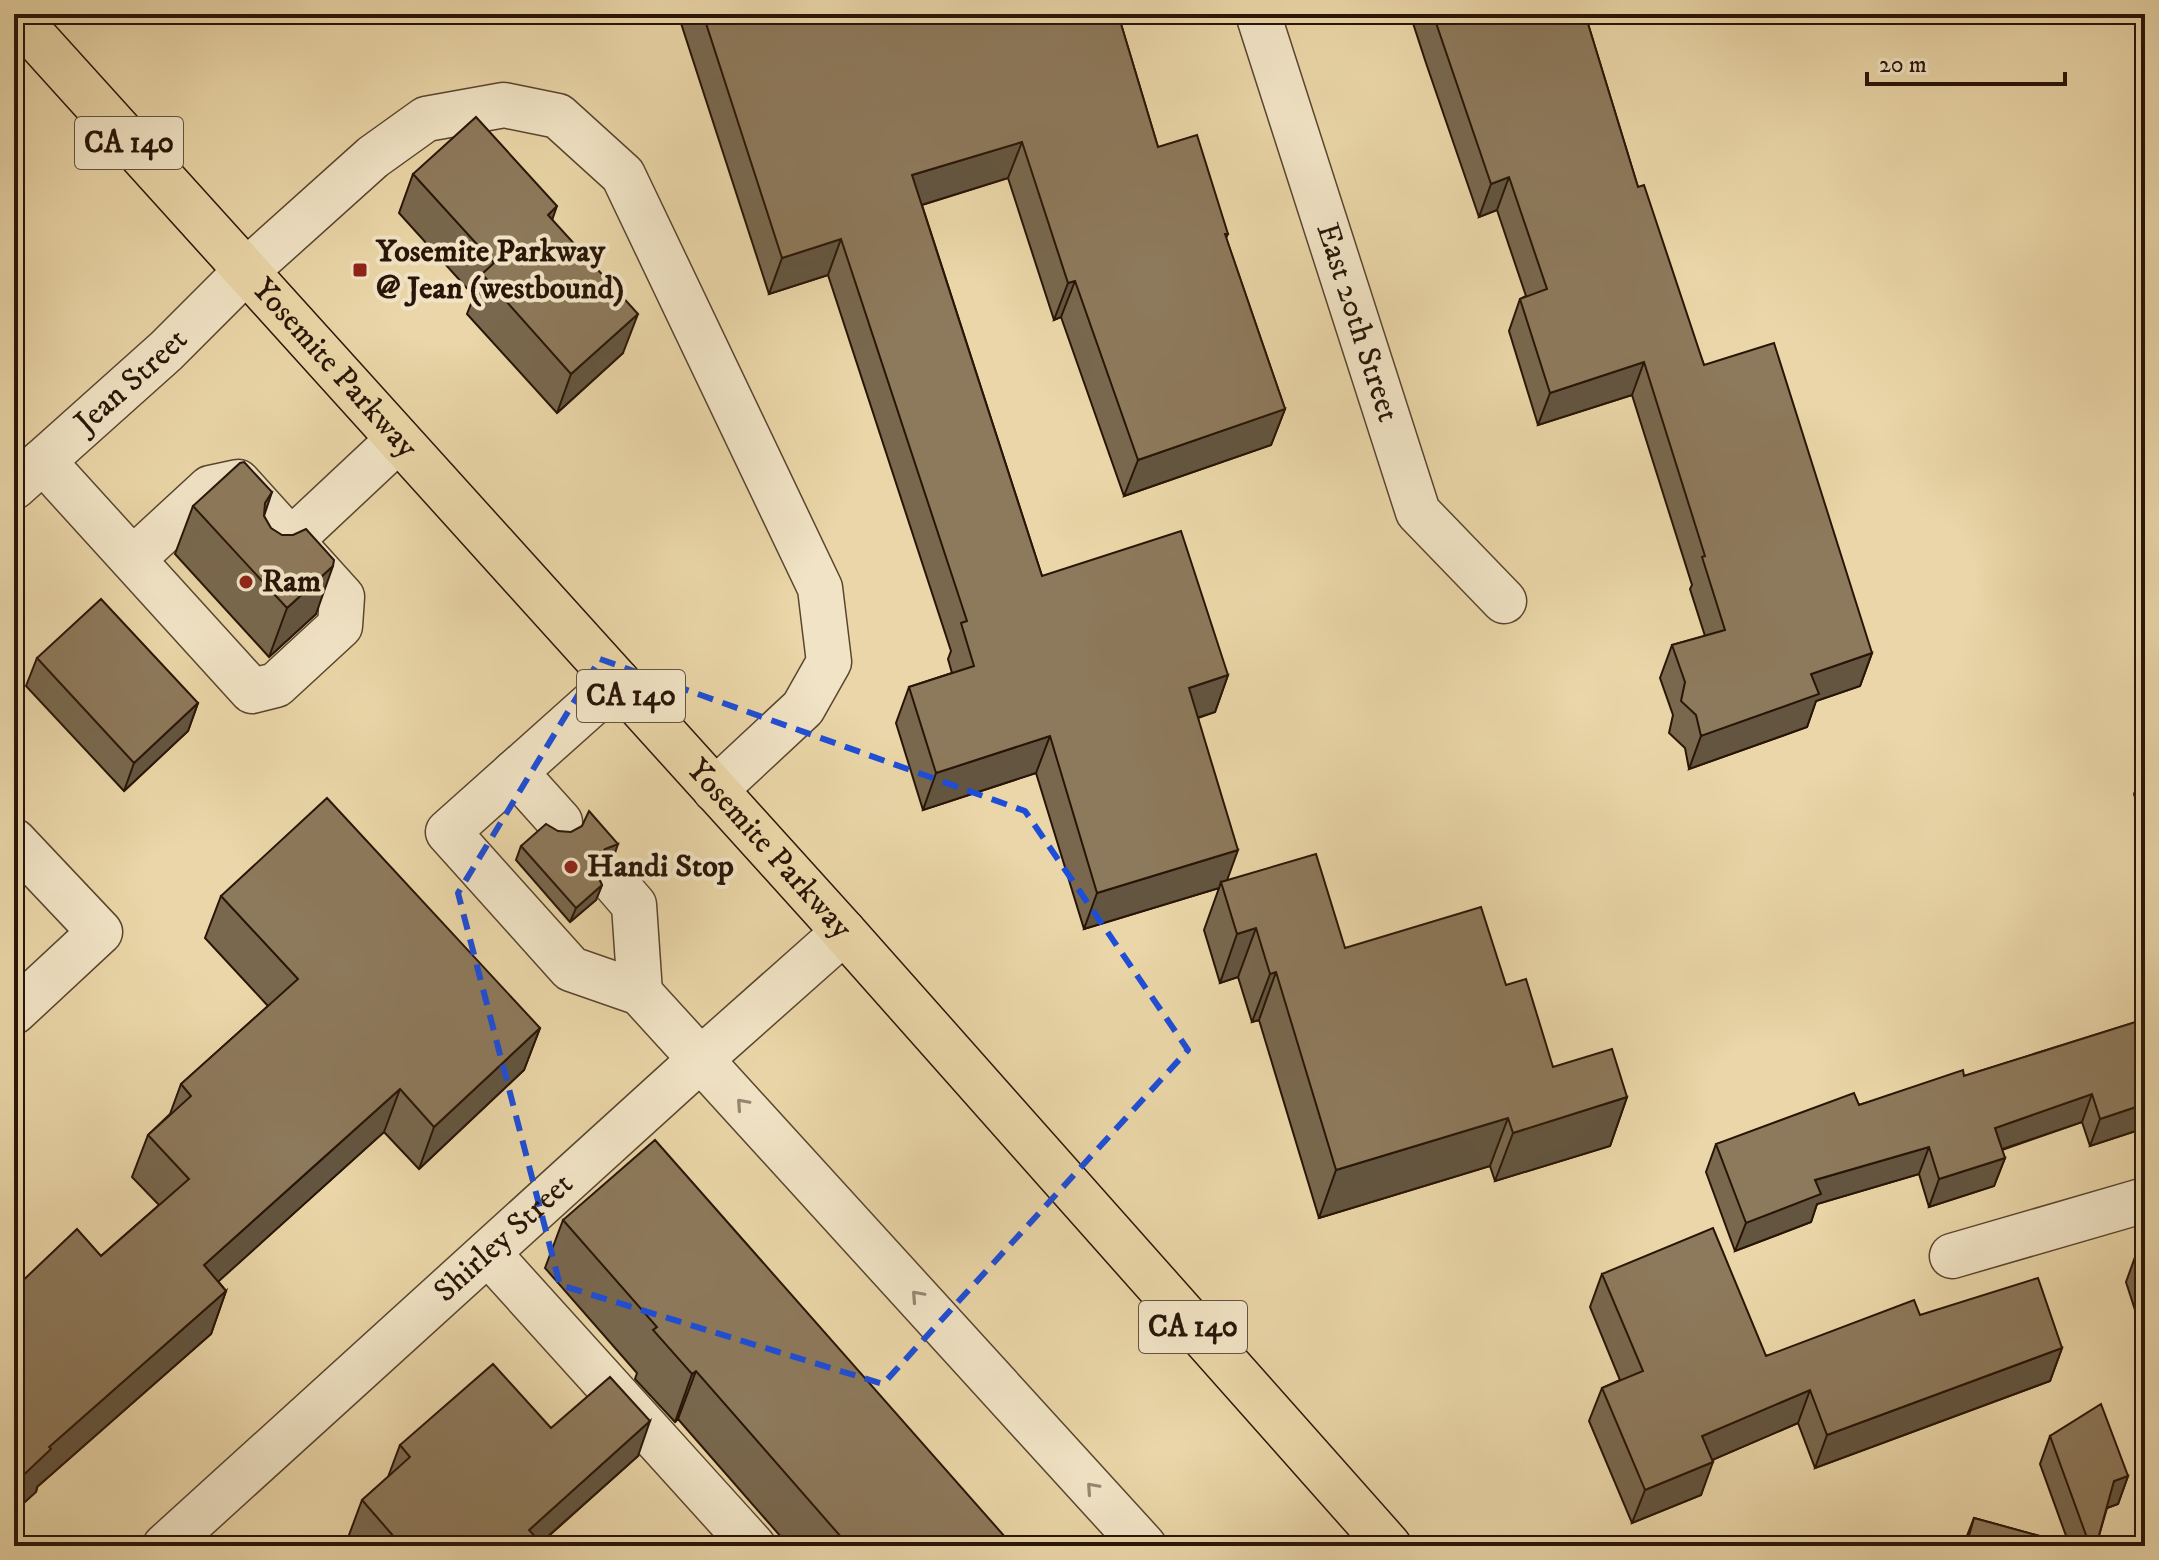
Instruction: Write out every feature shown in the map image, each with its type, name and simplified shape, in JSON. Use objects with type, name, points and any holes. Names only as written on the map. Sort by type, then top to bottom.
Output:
[{"type":"main road","name":"Yosemite Parkway","points":[[14,14],[844,932],[1389,1546]]},
{"type":"street","name":"East 20th Street","points":[[1258,14],[1418,512],[1504,601]]},
{"type":"street","name":"Jean Street","points":[[28,474],[166,351],[245,272],[373,157],[426,119],[504,105],[558,116],[623,175],[820,588],[829,662],[803,708],[715,790]]},
{"type":"street","points":[[281,549],[398,440]]},
{"type":"street","points":[[28,474],[133,559],[209,616],[252,691],[276,685],[340,626],[342,597],[281,549],[238,482],[210,488],[133,559]]},
{"type":"street","points":[[617,681],[448,832],[571,969],[640,993],[1144,1546]]},
{"type":"street","points":[[515,772],[560,822]]},
{"type":"street","points":[[14,841],[100,932],[14,1012]]},
{"type":"street","points":[[615,883],[634,905],[640,993]]},
{"type":"street","name":"Shirley Street","points":[[167,1545],[844,932]]},
{"type":"street","points":[[1952,1256],[2145,1200]]},
{"type":"street","points":[[488,1253],[753,1546]]},
{"type":"highlighted area","points":[[600,659],[1025,811],[1188,1050],[883,1384],[560,1285],[458,893]]},
{"type":"building","points":[[703,14],[1118,14],[1158,147],[1197,135],[1228,234],[1225,234],[1285,409],[1138,460],[1075,281],[1068,283],[1022,142],[912,175],[1042,576],[1181,531],[1228,675],[1189,688],[1238,850],[1097,893],[1050,736],[936,773],[909,687],[974,666],[961,623],[967,621],[841,239],[782,258]]},
{"type":"building","points":[[1433,14],[1585,14],[1638,187],[1644,185],[1704,365],[1774,343],[1872,653],[1811,674],[1819,694],[1701,736],[1696,715],[1681,701],[1685,682],[1672,645],[1725,630],[1644,362],[1550,393],[1520,299],[1547,289],[1509,177],[1491,184]]},
{"type":"building","points":[[476,117],[557,206],[548,215],[638,314],[571,374],[482,274],[494,263],[413,174]]},
{"type":"building","points":[[244,462],[272,492],[265,503],[264,516],[271,528],[282,535],[293,535],[306,529],[334,560],[333,566],[287,608],[193,506]]},
{"type":"building","points":[[101,599],[198,703],[134,763],[37,658]]},
{"type":"building","points":[[327,798],[540,1028],[434,1127],[400,1089],[204,1265],[226,1291],[49,1447],[51,1449],[14,1484],[14,1289],[77,1229],[101,1256],[189,1179],[148,1135],[191,1096],[181,1084],[298,979],[221,896]]},
{"type":"building","name":"Handi Stop","points":[[589,811],[618,844],[605,849],[597,860],[596,872],[602,885],[576,908],[521,846],[546,824],[558,831],[571,832],[582,826]]},
{"type":"building","points":[[1316,854],[1345,948],[1481,907],[1506,985],[1526,979],[1553,1067],[1612,1049],[1627,1097],[1513,1133],[1508,1118],[1336,1170],[1276,972],[1270,974],[1256,928],[1237,934],[1221,882]]},
{"type":"building","points":[[2145,1019],[2145,1104],[2100,1119],[2092,1094],[1995,1128],[2005,1158],[1939,1179],[1929,1147],[1815,1180],[1821,1194],[1746,1223],[1716,1144],[1854,1093],[1859,1105],[1963,1070],[1964,1076]]},
{"type":"building","points":[[655,1140],[1013,1546],[849,1546],[696,1371],[692,1374],[653,1330],[657,1327],[563,1220]]},
{"type":"building","points":[[1713,1228],[1766,1356],[1914,1300],[1920,1315],[2038,1278],[2062,1348],[1827,1435],[1810,1390],[1702,1436],[1713,1462],[1645,1490],[1602,1388],[1643,1371],[1602,1274]]},
{"type":"building","points":[[2145,1244],[2145,1265],[2139,1246]]},
{"type":"building","points":[[493,1364],[551,1428],[610,1377],[650,1421],[529,1530],[544,1546],[402,1546],[362,1500],[410,1457],[400,1445]]},
{"type":"building","points":[[2101,1404],[2128,1476],[2114,1481],[2096,1546],[2090,1546],[2050,1436]]},
{"type":"building","points":[[1974,1518],[2076,1546],[1966,1546]]},
{"type":"building","points":[[1882,1540],[1886,1546],[1871,1546]]},
{"type":"place","name":"Yosemite Parkway @ Jean (westbound)","points":[[360,270]]},
{"type":"place","name":"Ram","points":[[246,582]]},
{"type":"place","name":"Handi Stop","points":[[571,867]]}]
